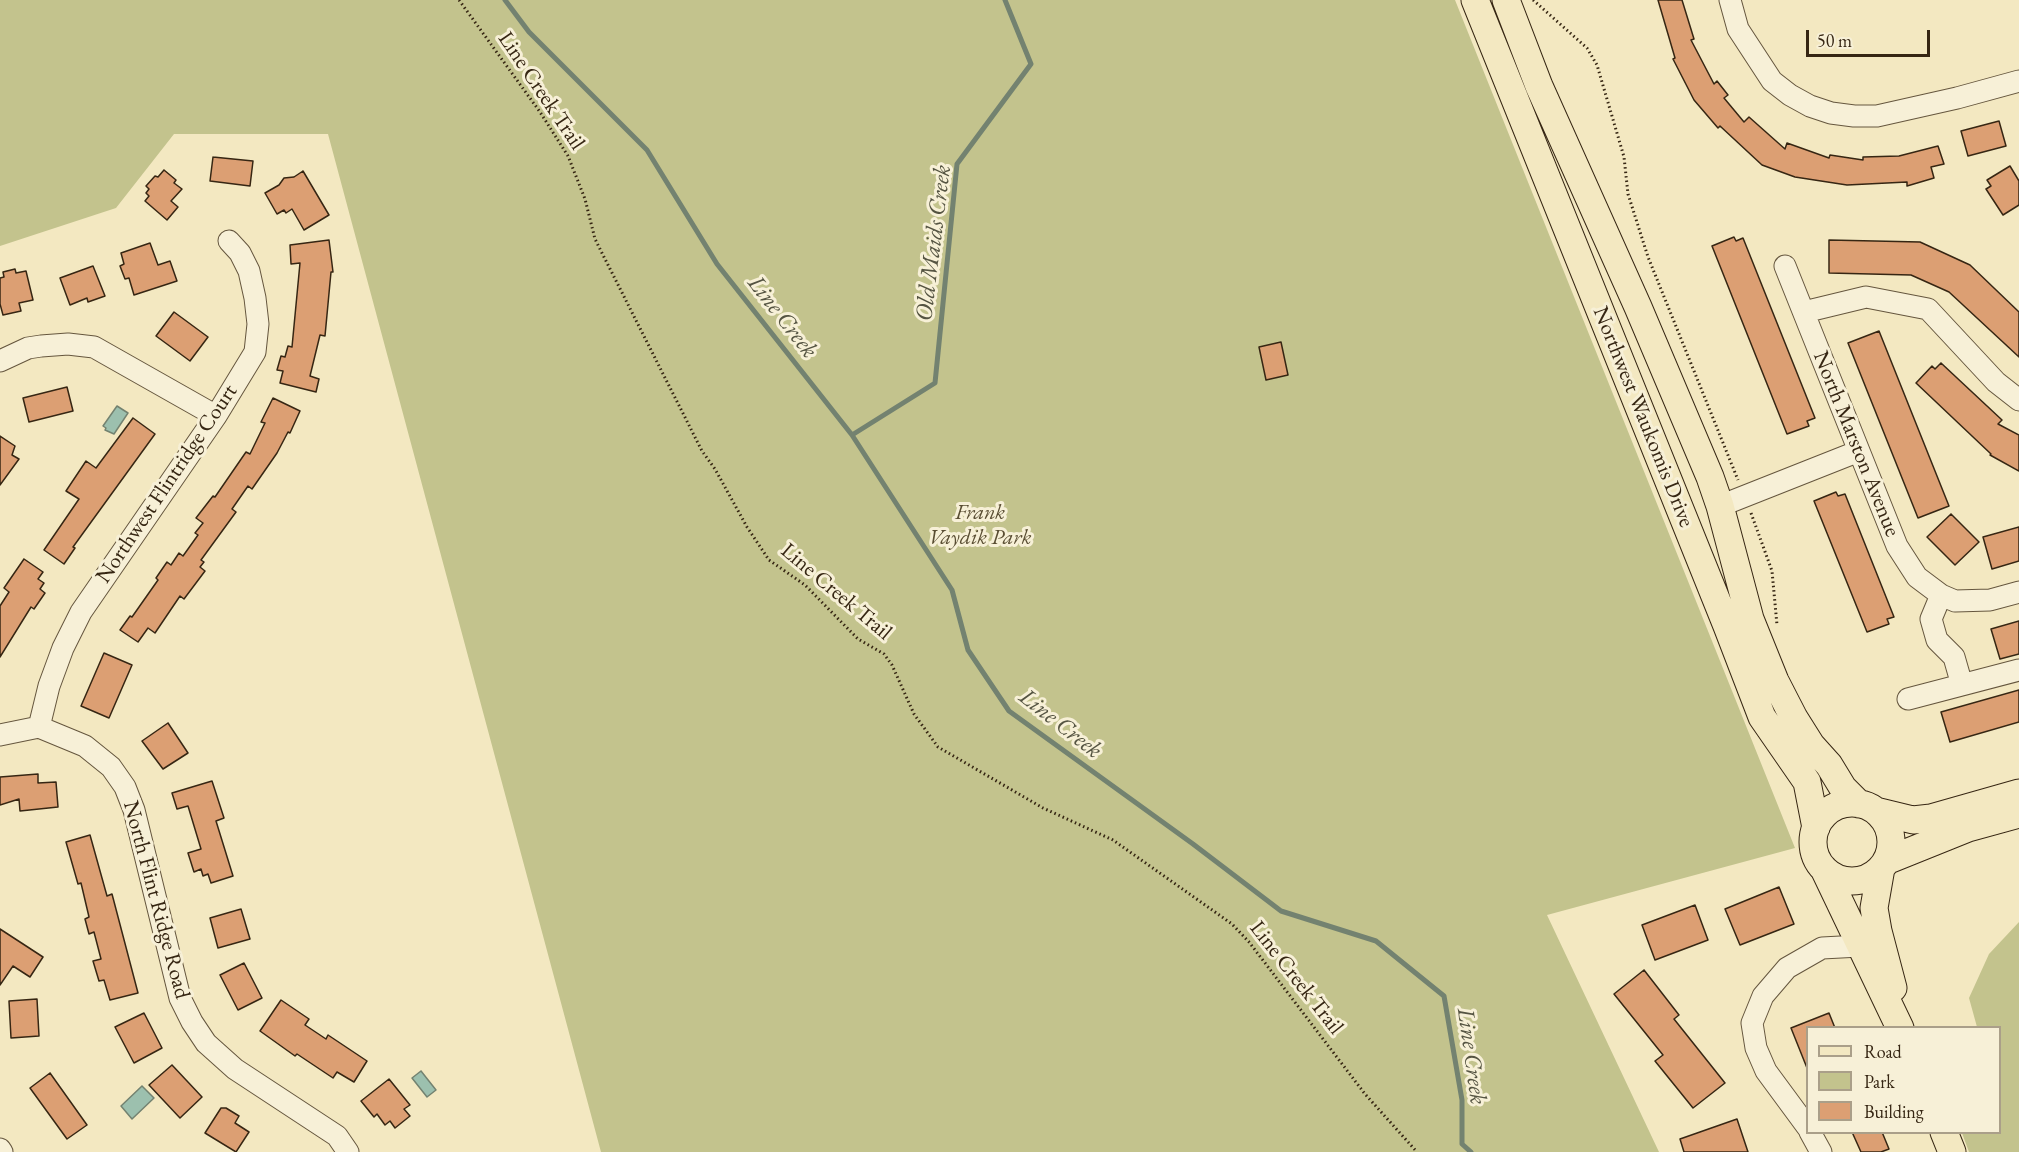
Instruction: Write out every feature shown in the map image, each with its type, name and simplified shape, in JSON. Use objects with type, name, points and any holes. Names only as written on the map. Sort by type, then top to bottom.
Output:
[{"type":"main road","name":"Northwest Waukomis Drive","points":[[1475,0],[1762,717],[1807,782],[1816,828]]},
{"type":"main road","name":"Northwest Waukomis Drive","points":[[1506,0],[1539,86],[1638,307],[1720,506],[1750,619],[1775,681],[1811,745],[1829,765],[1843,788],[1868,808]]},
{"type":"main road","points":[[1900,1026],[1860,946],[1844,908],[1819,862],[1813,845],[1820,820],[1833,808],[1842,805],[1868,808],[1913,820],[1931,818],[2019,792]]},
{"type":"main road","points":[[1868,808],[1882,818],[1890,834],[1891,843],[1874,908],[1901,1026]]},
{"type":"main road","points":[[1824,869],[1839,879],[1857,881],[1866,878],[1884,864],[1968,828],[2019,814]]},
{"type":"main road","points":[[1945,1134],[1953,1152]]},
{"type":"street","points":[[1730,0],[1738,28],[1772,81],[1790,95],[1810,106],[1831,113],[1877,116],[2019,81]]},
{"type":"street","name":"Northwest Flintridge Court","points":[[39,727],[49,686],[63,648],[81,612],[216,416],[255,352],[257,338],[255,298],[249,271],[240,253],[229,241]]},
{"type":"street","name":"North Marston Avenue","points":[[1785,266],[1897,546],[1917,577],[1948,598]]},
{"type":"street","points":[[1803,312],[1866,297],[1928,309],[1996,382],[2019,400]]},
{"type":"street","points":[[0,361],[28,348],[41,346],[68,344],[94,347],[216,416]]},
{"type":"street","points":[[1720,506],[1859,451]]},
{"type":"street","points":[[1962,685],[1954,657],[1937,640],[1931,619],[1948,598],[1990,600],[2019,592]]},
{"type":"street","points":[[1908,699],[2019,670]]},
{"type":"street","points":[[0,735],[39,727]]},
{"type":"street","name":"North Flint Ridge Road","points":[[39,727],[94,752],[111,767],[125,787],[134,810],[180,998],[192,1022],[207,1043],[235,1069],[337,1136],[348,1152]]},
{"type":"street","points":[[1806,1125],[1766,1071],[1756,1048],[1752,1023],[1763,996],[1787,968],[1822,948],[1860,946]]},
{"type":"street","points":[[1811,1134],[1821,1152]]},
{"type":"path","name":"Line Creek Trail","points":[[459,0],[540,112],[568,156],[585,198],[595,239],[702,451],[769,560],[805,585],[858,639],[884,654],[892,665],[914,714],[938,747],[1043,808],[1113,840],[1232,924],[1249,942],[1365,1095],[1417,1152]]},
{"type":"path","points":[[1533,0],[1587,48],[1598,65],[1624,157],[1628,194],[1648,257],[1738,482]]},
{"type":"path","points":[[1749,508],[1772,571],[1777,626]]},
{"type":"green space","name":"Frank Vaydik Park","points":[[0,0],[1455,0],[1795,848],[1547,915],[1659,1152],[601,1152],[328,134],[174,134],[116,208],[0,246]]},
{"type":"green space","points":[[2019,922],[2019,1152],[1969,1152],[1962,1134],[2001,1134],[2001,1026],[1977,1026],[1969,998],[1989,954]]},
{"type":"shaded area","points":[[117,406],[128,413],[114,434],[105,430],[103,426]]},
{"type":"shaded area","points":[[421,1071],[436,1090],[427,1097],[412,1078]]},
{"type":"shaded area","points":[[142,1086],[154,1098],[132,1119],[121,1106]]},
{"type":"building","points":[[1658,0],[1682,0],[1694,39],[1691,40],[1714,84],[1717,81],[1728,95],[1724,98],[1744,122],[1749,117],[1785,149],[1787,143],[1829,158],[1830,155],[1863,160],[1863,157],[1899,156],[1938,146],[1944,164],[1931,167],[1934,178],[1907,186],[1907,182],[1847,185],[1795,177],[1762,165],[1720,126],[1718,128],[1694,100],[1673,59],[1675,58]]},
{"type":"building","points":[[1999,121],[2006,146],[1968,156],[1961,131]]},
{"type":"building","points":[[213,157],[253,161],[250,186],[210,181]]},
{"type":"building","points":[[2010,166],[2019,181],[2019,205],[2003,215],[1986,189],[1991,186],[1987,180]]},
{"type":"building","points":[[164,170],[176,180],[174,183],[182,189],[171,201],[178,207],[167,220],[145,201],[149,196],[146,193],[149,189],[146,186]]},
{"type":"building","points":[[303,171],[329,215],[304,230],[292,209],[286,213],[284,210],[277,214],[265,193],[279,185],[284,178],[294,177]]},
{"type":"building","points":[[1734,237],[1736,241],[1743,238],[1815,418],[1807,421],[1809,426],[1787,434],[1712,246]]},
{"type":"building","points":[[329,240],[333,272],[331,272],[325,336],[320,335],[310,376],[319,379],[316,392],[280,383],[283,371],[277,370],[281,356],[285,357],[288,346],[292,347],[300,263],[291,264],[290,245]]},
{"type":"building","points":[[1829,240],[1920,242],[1970,265],[2019,312],[2019,357],[1949,292],[1911,275],[1829,273]]},
{"type":"building","points":[[150,243],[158,265],[170,261],[177,281],[134,295],[129,278],[125,279],[120,266],[124,264],[121,253]]},
{"type":"building","points":[[93,266],[105,296],[88,302],[87,298],[70,305],[60,278]]},
{"type":"building","points":[[15,269],[16,273],[26,271],[33,300],[19,303],[21,311],[3,315],[0,304],[0,278],[4,277],[3,272]]},
{"type":"building","points":[[174,312],[208,337],[190,361],[156,336]]},
{"type":"building","points":[[1879,331],[1949,506],[1918,518],[1848,343]]},
{"type":"building","points":[[1281,342],[1288,375],[1266,380],[1259,347]]},
{"type":"building","points":[[1941,363],[2002,420],[1998,424],[2019,435],[2019,471],[1990,455],[1916,383],[1932,366],[1935,369]]},
{"type":"building","points":[[67,387],[73,411],[29,422],[23,398]]},
{"type":"building","points":[[273,398],[300,411],[290,433],[288,432],[277,453],[252,489],[248,486],[232,509],[236,512],[201,560],[204,562],[200,567],[205,571],[184,599],[180,596],[155,633],[148,628],[138,642],[120,630],[158,580],[156,578],[167,562],[171,565],[179,553],[183,556],[198,535],[195,533],[203,523],[196,518],[213,496],[215,497],[246,452],[250,454],[265,423],[261,422]]},
{"type":"building","points":[[133,418],[155,434],[73,547],[75,548],[64,564],[44,550],[79,499],[66,491],[86,461],[96,468]]},
{"type":"building","points":[[0,436],[15,446],[12,455],[19,459],[0,485]]},
{"type":"building","points":[[1836,492],[1838,496],[1845,494],[1894,617],[1887,619],[1889,624],[1867,632],[1814,501]]},
{"type":"building","points":[[1951,514],[1979,542],[1955,565],[1927,537]]},
{"type":"building","points":[[2019,527],[2019,561],[1992,569],[1983,537]]},
{"type":"building","points":[[24,559],[43,572],[38,579],[44,583],[40,589],[45,593],[34,609],[31,607],[0,657],[0,606],[9,592],[4,588]]},
{"type":"building","points":[[2019,621],[2019,654],[2000,659],[1991,629]]},
{"type":"building","points":[[104,653],[132,665],[109,718],[81,706]]},
{"type":"building","points":[[2019,690],[2019,722],[1950,742],[1941,712]]},
{"type":"building","points":[[168,723],[188,753],[163,769],[142,741]]},
{"type":"building","points":[[38,774],[38,783],[56,782],[58,807],[20,811],[19,799],[0,805],[0,777]]},
{"type":"building","points":[[212,781],[224,818],[216,821],[233,876],[211,883],[208,874],[203,876],[201,869],[194,872],[188,853],[201,849],[188,806],[177,809],[172,793]]},
{"type":"building","points":[[90,835],[107,896],[112,894],[138,993],[110,1000],[104,980],[99,981],[93,961],[101,959],[94,932],[89,934],[85,919],[89,917],[81,883],[78,884],[66,842]]},
{"type":"building","points":[[1779,887],[1794,924],[1740,945],[1725,909]]},
{"type":"building","points":[[1695,905],[1708,940],[1655,960],[1642,925]]},
{"type":"building","points":[[241,909],[250,939],[218,948],[210,918]]},
{"type":"building","points":[[0,929],[43,957],[30,977],[13,966],[0,985]]},
{"type":"building","points":[[244,963],[262,998],[238,1010],[220,975]]},
{"type":"building","points":[[1644,970],[1679,1015],[1674,1019],[1725,1083],[1693,1108],[1655,1061],[1663,1055],[1614,994]]},
{"type":"building","points":[[37,999],[39,1036],[11,1038],[9,1001]]},
{"type":"building","points":[[281,1000],[309,1019],[305,1025],[326,1039],[328,1035],[367,1061],[354,1082],[337,1072],[333,1078],[297,1054],[295,1056],[260,1031]]},
{"type":"building","points":[[144,1013],[162,1048],[134,1063],[115,1027]]},
{"type":"building","points":[[1829,1013],[1834,1026],[1806,1026],[1806,1066],[1791,1028]]},
{"type":"building","points":[[172,1065],[202,1097],[180,1118],[149,1085]]},
{"type":"building","points":[[50,1073],[87,1125],[67,1139],[30,1088]]},
{"type":"building","points":[[389,1079],[410,1105],[404,1109],[410,1116],[395,1128],[390,1121],[385,1125],[377,1114],[374,1117],[361,1101]]},
{"type":"building","points":[[221,1108],[226,1108],[239,1116],[235,1123],[249,1132],[236,1152],[205,1133]]},
{"type":"building","points":[[1737,1119],[1748,1152],[1684,1152],[1680,1139]]},
{"type":"building","points":[[1853,1134],[1883,1134],[1889,1149],[1881,1152],[1861,1152]]},
{"type":"waterway","name":"Line Creek","points":[[505,0],[529,32],[647,150],[717,264],[852,435],[952,590],[968,650],[1009,711],[1193,844],[1281,911],[1376,941],[1444,996],[1462,1100],[1462,1144],[1471,1152]]},
{"type":"waterway","name":"Old Maids Creek","points":[[852,435],[935,383],[957,164],[1031,64],[1005,0]]}]
